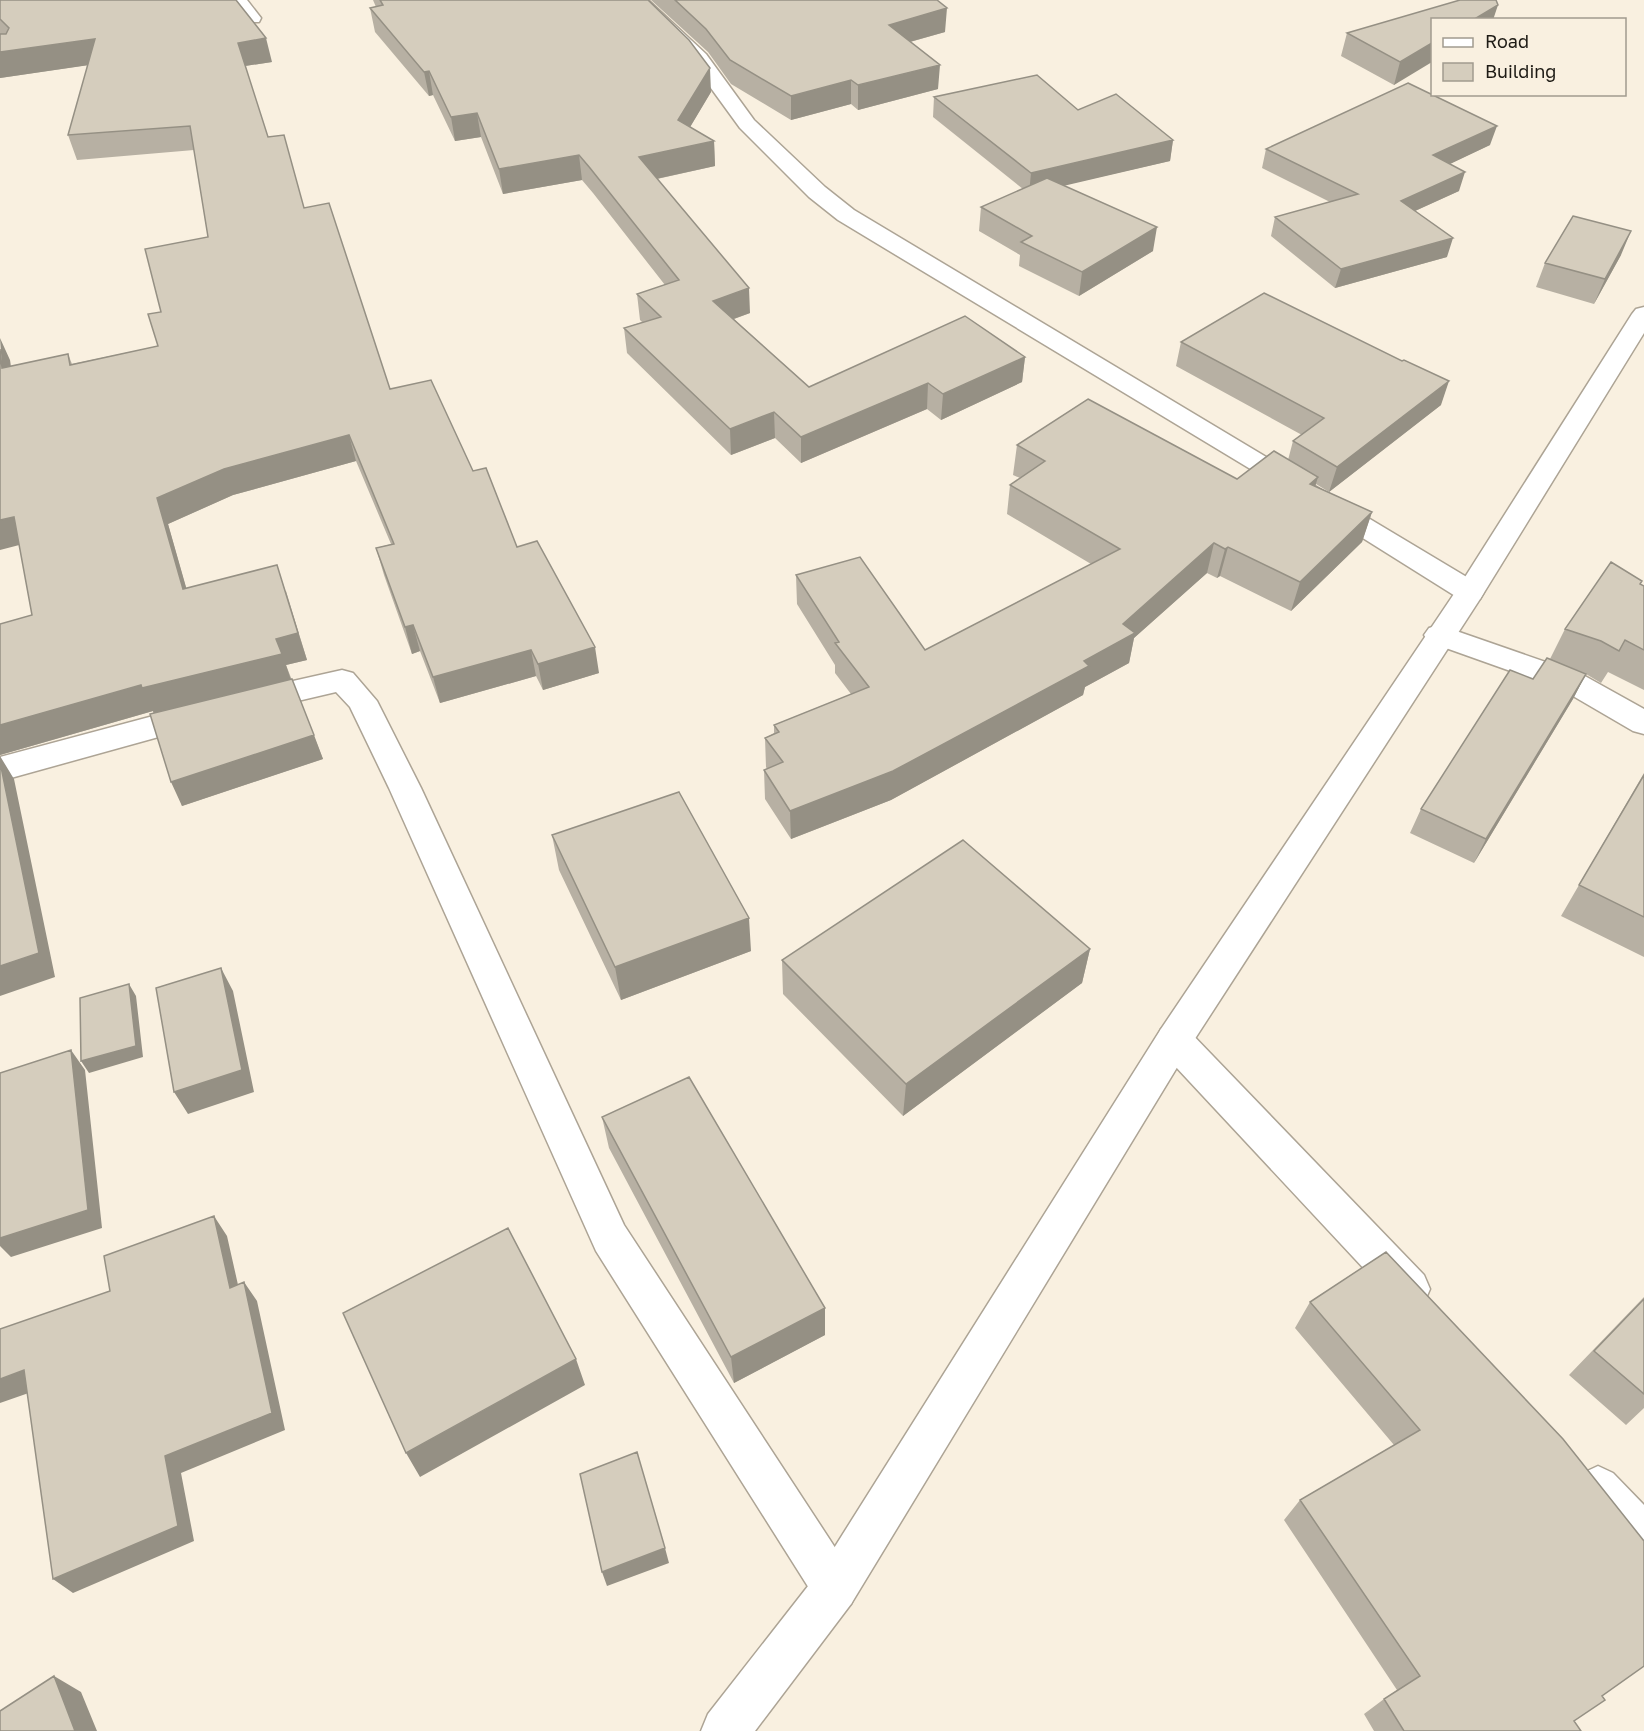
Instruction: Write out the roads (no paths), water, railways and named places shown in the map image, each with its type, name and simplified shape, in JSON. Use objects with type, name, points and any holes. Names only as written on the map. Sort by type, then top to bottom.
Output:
[{"type":"main road","points":[[237,0],[252,18]]},
{"type":"main road","points":[[638,0],[699,58],[747,124],[817,192],[846,215],[1470,592]]},
{"type":"main road","points":[[725,1731],[835,1588],[1174,1040],[1439,635],[1470,592],[1644,314]]},
{"type":"main road","points":[[1439,635],[1572,682],[1644,723]]},
{"type":"main road","points":[[0,770],[85,744],[342,680],[362,701],[405,788],[610,1238],[835,1588]]},
{"type":"main road","points":[[1174,1040],[1433,1313]]},
{"type":"main road","points":[[1571,1460],[1644,1538]]}]
